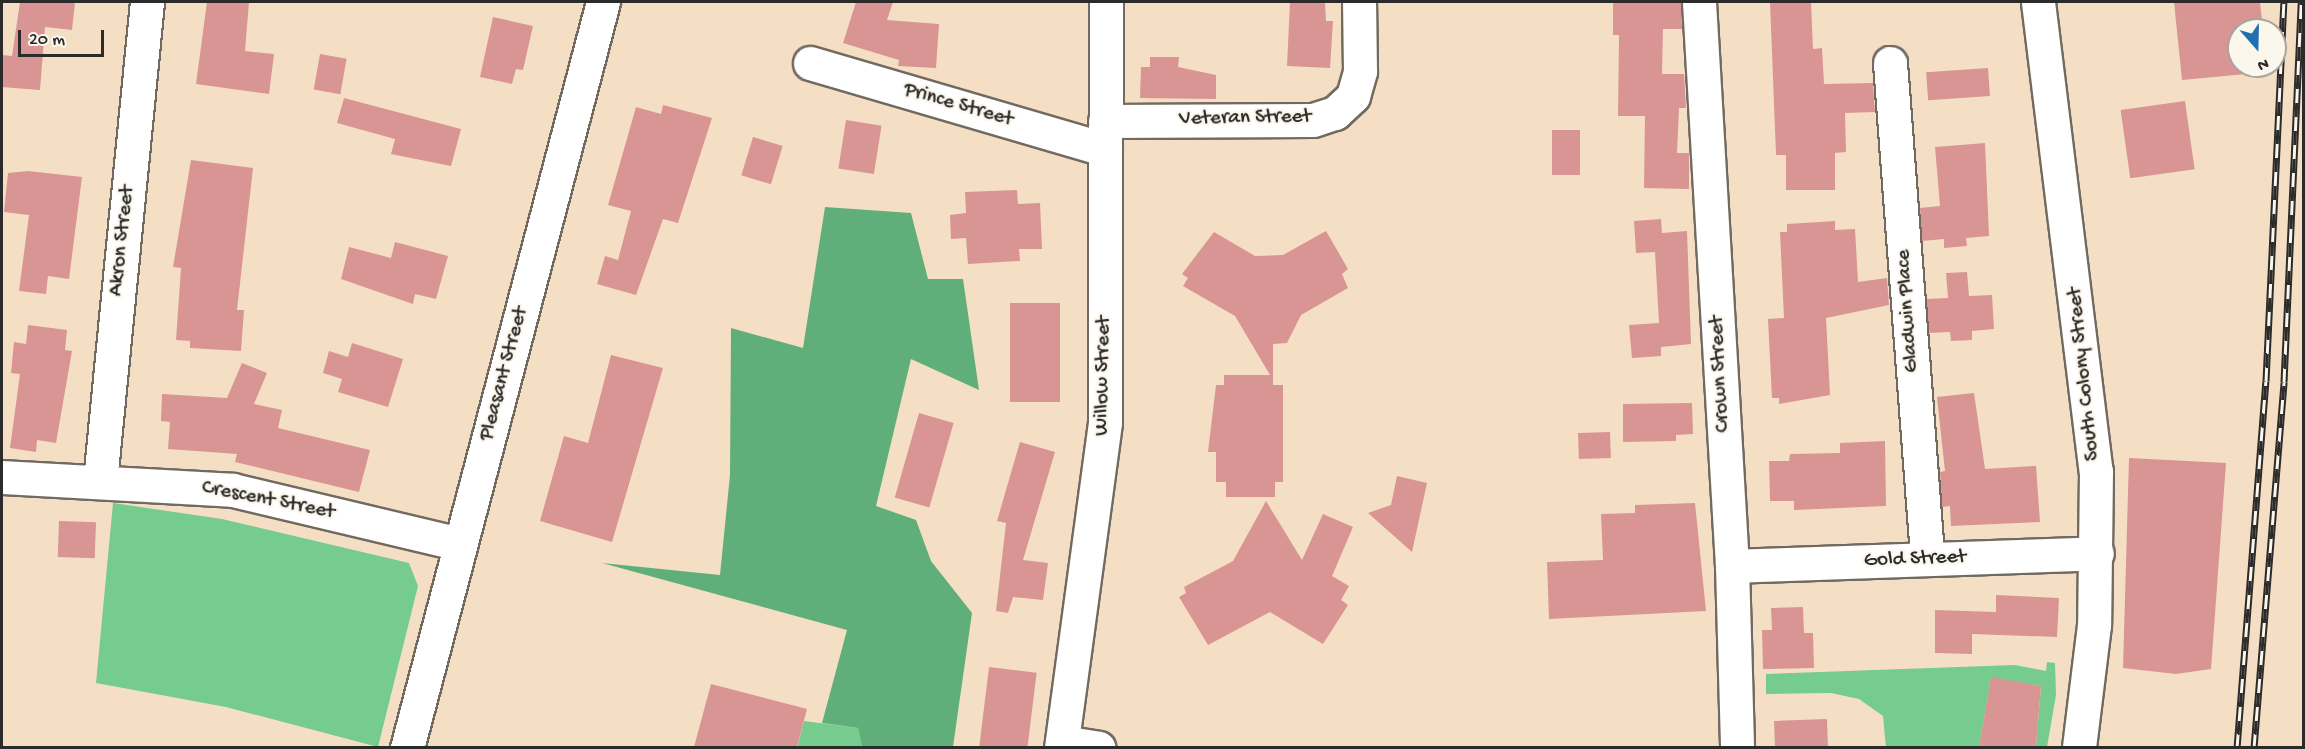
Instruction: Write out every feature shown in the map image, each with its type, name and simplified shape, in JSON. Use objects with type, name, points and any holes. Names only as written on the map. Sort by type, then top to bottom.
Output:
[{"type":"street","name":"Akron Street","points":[[100,481],[147,2]]},
{"type":"street","name":"Pleasant Street","points":[[407,747],[603,2]]},
{"type":"street","name":"Willow Street","points":[[1061,745],[1105,422],[1106,2]]},
{"type":"street","name":"Veteran Street","points":[[1105,135],[1313,120],[1335,113],[1353,96],[1360,70],[1359,2]]},
{"type":"street","name":"Crown Street","points":[[1699,2],[1732,566],[1737,747]]},
{"type":"street","name":"South Colony Street","points":[[2038,2],[2091,402],[2097,553],[2079,747]]},
{"type":"street","name":"Prince Street","points":[[810,63],[1105,135]]},
{"type":"street","name":"Gladwin Place","points":[[1890,63],[1927,559]]},
{"type":"street","name":"Crescent Street","points":[[2,477],[233,490],[460,544]]},
{"type":"street","name":"Gold Street","points":[[1732,566],[2097,553]]},
{"type":"street","points":[[1061,745],[1099,747]]},
{"type":"green space","points":[[825,207],[911,213],[928,279],[963,279],[979,390],[911,359],[876,506],[916,520],[931,561],[972,613],[953,747],[862,747],[858,728],[822,723],[847,630],[602,563],[720,575],[730,475],[731,328],[803,348]]},
{"type":"green space","points":[[113,503],[222,519],[409,563],[418,586],[378,747],[226,707],[96,683]]},
{"type":"green space","points":[[2047,662],[2055,663],[2056,695],[2047,747],[2036,747],[2041,686],[1991,678],[1979,747],[1886,748],[1883,716],[1859,699],[1831,693],[1766,694],[1766,674],[2015,665],[2046,671]]},
{"type":"green space","points":[[804,721],[858,728],[862,747],[797,748]]},
{"type":"building","points":[[20,2],[75,2],[72,30],[45,27],[40,90],[2,87],[2,55],[12,56]]},
{"type":"building","points":[[207,2],[249,2],[245,51],[274,54],[269,94],[196,84]]},
{"type":"building","points":[[856,2],[893,2],[887,20],[939,24],[936,68],[898,66],[899,60],[843,43]]},
{"type":"building","points":[[1290,2],[1325,2],[1326,21],[1333,21],[1330,68],[1287,66]]},
{"type":"building","points":[[1613,2],[1681,2],[1682,29],[1663,29],[1662,74],[1684,74],[1686,108],[1679,108],[1677,153],[1689,153],[1689,189],[1644,188],[1645,116],[1618,116],[1619,35],[1613,35]]},
{"type":"building","points":[[1770,2],[1811,2],[1813,49],[1822,48],[1824,84],[1873,83],[1875,112],[1845,113],[1846,152],[1835,153],[1835,190],[1786,190],[1786,155],[1776,155]]},
{"type":"building","points":[[2174,2],[2260,2],[2262,18],[2227,18],[2227,76],[2182,80]]},
{"type":"building","points":[[493,17],[533,26],[523,70],[516,69],[512,84],[480,77]]},
{"type":"building","points":[[320,54],[347,59],[340,94],[314,89]]},
{"type":"building","points":[[1150,57],[1179,57],[1178,67],[1216,75],[1216,99],[1140,98],[1141,67],[1150,67]]},
{"type":"building","points":[[1988,68],[1990,96],[1928,100],[1926,72]]},
{"type":"building","points":[[344,98],[461,129],[451,166],[391,154],[395,139],[337,123]]},
{"type":"building","points":[[2185,101],[2195,169],[2130,178],[2121,110]]},
{"type":"building","points":[[663,105],[712,118],[678,223],[663,219],[636,295],[597,284],[605,256],[618,260],[631,211],[608,205],[636,107],[661,114]]},
{"type":"building","points":[[846,120],[882,126],[874,174],[838,168]]},
{"type":"building","points":[[1552,130],[1580,130],[1580,175],[1552,175]]},
{"type":"building","points":[[753,137],[783,146],[771,184],[741,175]]},
{"type":"building","points":[[1985,143],[1989,236],[1966,238],[1967,246],[1944,248],[1944,239],[1922,241],[1920,208],[1940,206],[1935,147]]},
{"type":"building","points":[[191,160],[253,168],[237,310],[244,310],[241,351],[190,348],[190,341],[176,340],[181,268],[173,267]]},
{"type":"building","points":[[28,171],[82,177],[69,279],[48,276],[46,294],[19,291],[29,215],[4,212],[8,173]]},
{"type":"building","points":[[1017,190],[1018,204],[1040,203],[1042,249],[1019,249],[1020,261],[968,264],[966,238],[951,239],[950,215],[966,213],[965,192]]},
{"type":"building","points":[[1661,219],[1662,233],[1687,231],[1691,344],[1661,347],[1661,356],[1632,358],[1629,325],[1659,323],[1655,252],[1636,253],[1634,221]]},
{"type":"building","points":[[1835,221],[1835,230],[1855,229],[1858,282],[1887,278],[1889,305],[1826,318],[1830,395],[1779,404],[1779,398],[1772,398],[1768,319],[1784,318],[1780,232],[1787,232],[1787,224]]},
{"type":"building","points":[[1326,231],[1348,269],[1342,274],[1348,288],[1301,315],[1287,343],[1273,344],[1273,385],[1283,385],[1283,482],[1275,482],[1275,497],[1226,497],[1226,482],[1216,482],[1216,452],[1208,452],[1216,385],[1224,385],[1224,375],[1270,375],[1235,316],[1183,286],[1188,278],[1182,274],[1214,232],[1255,256],[1283,255]]},
{"type":"building","points":[[395,242],[448,256],[436,299],[415,294],[413,304],[341,279],[349,247],[391,258]]},
{"type":"building","points":[[1967,272],[1969,296],[1992,295],[1994,329],[1972,331],[1972,340],[1951,341],[1950,332],[1929,333],[1926,299],[1948,298],[1946,273]]},
{"type":"building","points":[[1010,303],[1060,303],[1060,402],[1010,402]]},
{"type":"building","points":[[28,325],[67,330],[65,350],[72,351],[56,443],[37,440],[36,452],[10,448],[20,374],[11,373],[14,342],[26,344]]},
{"type":"building","points":[[352,343],[403,359],[388,407],[338,392],[342,379],[323,373],[329,351],[348,357]]},
{"type":"building","points":[[611,355],[663,368],[612,542],[540,521],[564,436],[588,443]]},
{"type":"building","points":[[242,363],[267,373],[254,404],[282,410],[278,428],[370,450],[359,492],[235,462],[237,454],[168,449],[170,422],[161,421],[162,394],[227,398]]},
{"type":"building","points":[[1974,393],[1985,469],[2036,466],[2040,522],[1951,526],[1950,506],[1942,507],[1940,472],[1945,471],[1937,397]]},
{"type":"building","points":[[1692,403],[1693,434],[1676,435],[1676,441],[1623,442],[1623,404]]},
{"type":"building","points":[[919,413],[954,423],[929,508],[895,498]]},
{"type":"building","points":[[1610,432],[1611,458],[1579,459],[1578,433]]},
{"type":"building","points":[[1885,441],[1886,506],[1794,510],[1794,501],[1770,501],[1769,461],[1789,461],[1790,454],[1840,453],[1840,443]]},
{"type":"building","points":[[1020,442],[1055,452],[1023,560],[1048,563],[1043,600],[1013,597],[1008,613],[996,611],[1006,523],[997,521]]},
{"type":"building","points":[[2129,458],[2226,463],[2211,669],[2176,674],[2123,668]]},
{"type":"building","points":[[1397,476],[1427,483],[1412,552],[1368,513],[1391,505]]},
{"type":"building","points":[[1266,501],[1302,560],[1323,514],[1353,527],[1332,576],[1349,586],[1341,600],[1348,605],[1323,644],[1270,612],[1208,645],[1179,597],[1186,593],[1184,587],[1233,561]]},
{"type":"building","points":[[1695,503],[1706,611],[1549,619],[1547,562],[1603,560],[1601,514],[1635,513],[1635,505]]},
{"type":"building","points":[[59,521],[96,522],[95,558],[58,557]]},
{"type":"building","points":[[1996,595],[2059,598],[2057,637],[1972,634],[1972,654],[1935,653],[1935,610],[1996,612]]},
{"type":"building","points":[[1803,607],[1804,633],[1813,633],[1814,668],[1763,669],[1762,630],[1772,630],[1771,608]]},
{"type":"building","points":[[989,667],[1037,673],[1027,748],[979,747]]},
{"type":"building","points":[[1991,677],[2041,686],[2036,747],[1979,747]]},
{"type":"building","points":[[711,684],[807,709],[797,747],[694,747]]},
{"type":"building","points":[[1827,719],[1828,747],[1775,748],[1774,721]]},
{"type":"railway","points":[[2237,748],[2266,381],[2284,2]]},
{"type":"railway","points":[[2254,748],[2284,382],[2301,2]]}]
